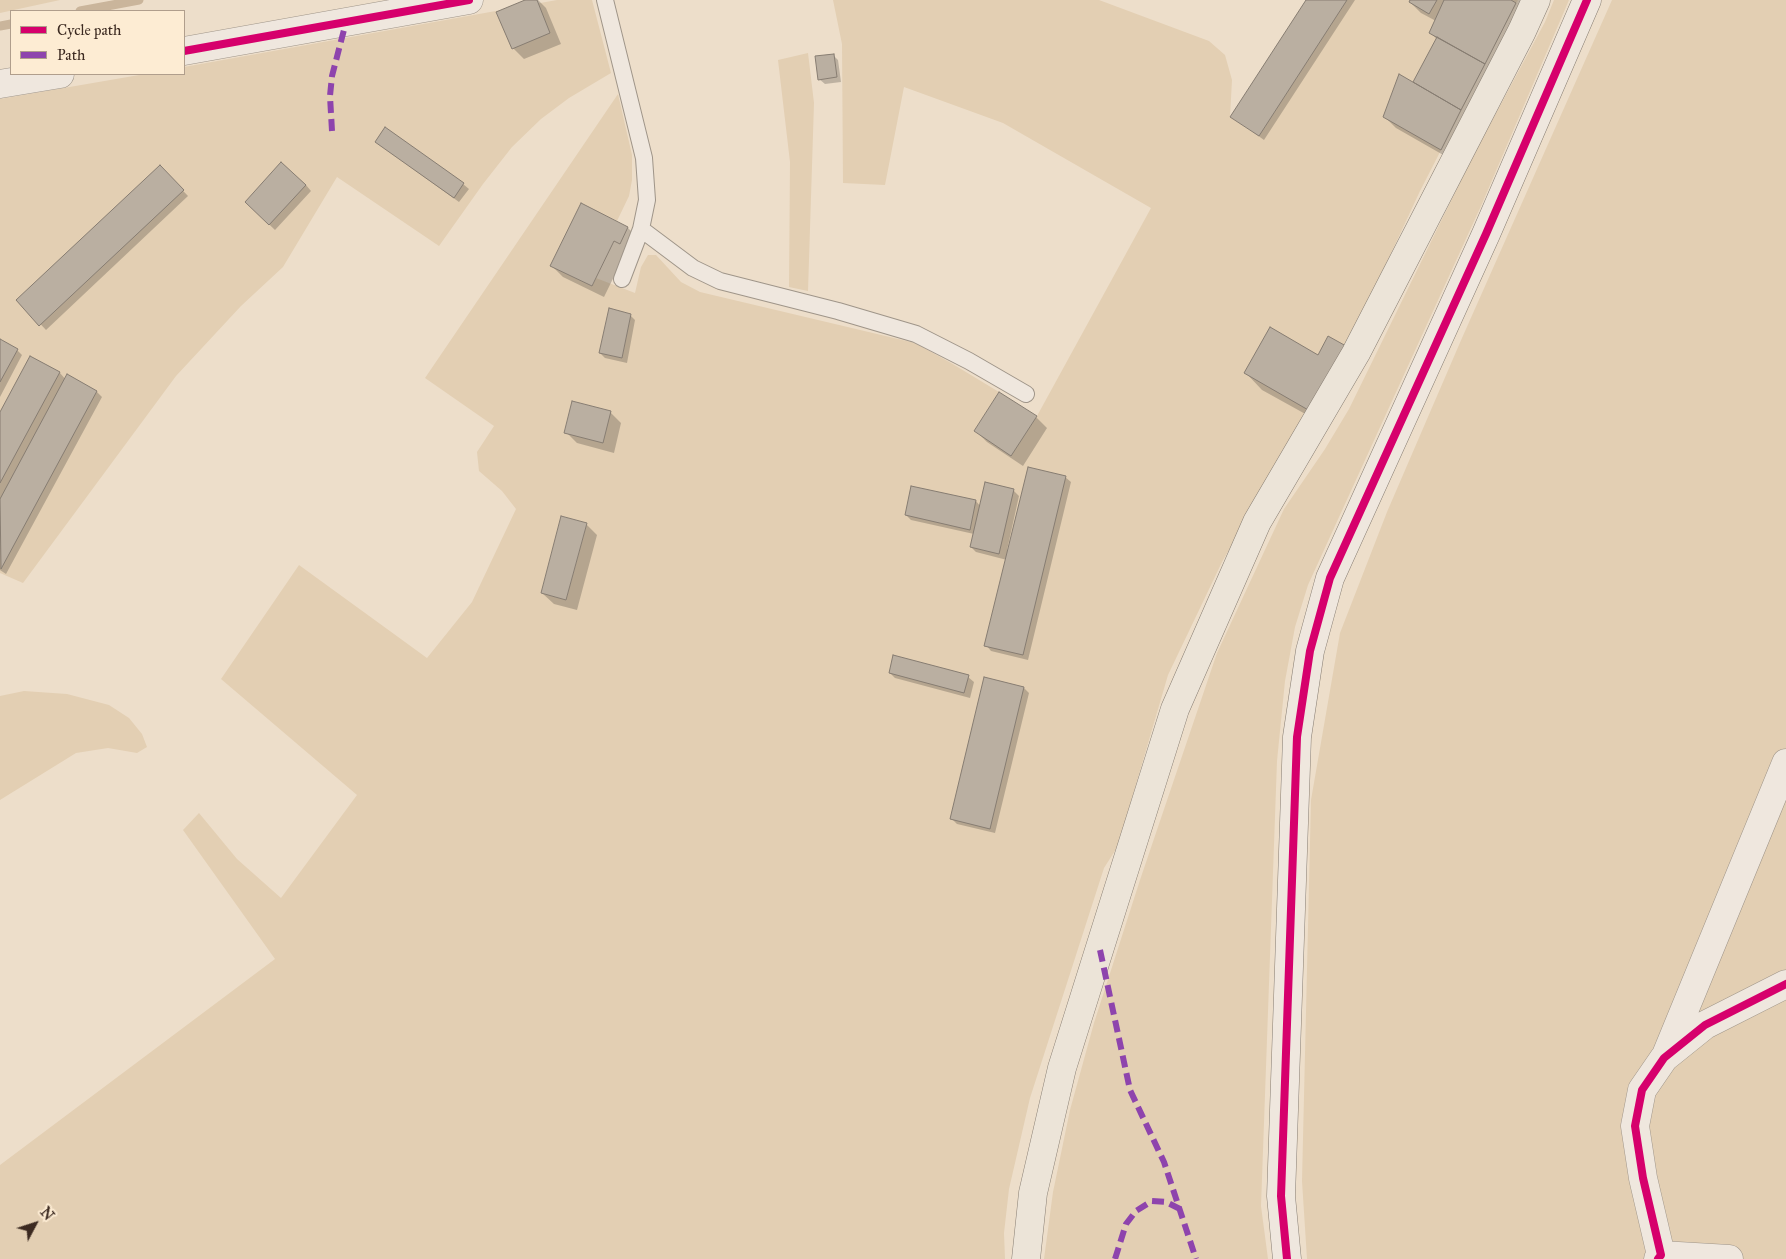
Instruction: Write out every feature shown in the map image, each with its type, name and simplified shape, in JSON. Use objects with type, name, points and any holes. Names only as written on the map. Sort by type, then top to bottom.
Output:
[{"type":"main road","points":[[1026,1259],[1033,1192],[1062,1068],[1175,710],[1257,522],[1356,352],[1522,31],[1536,0]]},
{"type":"street","points":[[185,51],[469,0]]},
{"type":"street","points":[[1287,1259],[1281,1196],[1296,746],[1310,652],[1330,578],[1486,234],[1587,0]]},
{"type":"street","points":[[0,84],[54,75]]},
{"type":"street","points":[[1729,1259],[1660,1257],[1643,1178],[1635,1126],[1642,1090],[1664,1058],[1786,763]]},
{"type":"street","points":[[1664,1058],[1705,1025],[1786,984]]},
{"type":"lane","points":[[605,0],[644,158],[647,200],[641,229],[622,279]]},
{"type":"lane","points":[[641,229],[693,268],[720,281],[838,311],[916,334],[969,361],[1026,394]]},
{"type":"shaded area","points":[[0,0],[60,0],[10,10],[0,13]]},
{"type":"shaded area","points":[[557,0],[592,0],[611,73],[569,98],[541,119],[512,147],[439,246],[337,177],[283,267],[241,306],[176,376],[23,583],[0,573],[0,99],[139,75],[185,75],[185,67]]},
{"type":"shaded area","points":[[833,0],[1099,0],[1209,41],[1225,55],[1232,80],[1230,117],[1259,136],[1347,0],[1518,0],[1420,191],[1354,333],[1222,562],[1168,675],[1118,846],[1104,868],[1030,1098],[1009,1189],[1004,1233],[1005,1259],[0,1259],[0,1165],[275,959],[183,830],[199,813],[237,859],[281,898],[357,795],[221,679],[299,565],[427,658],[472,602],[516,509],[502,491],[479,471],[477,452],[494,426],[425,378],[618,94],[632,155],[632,180],[629,196],[617,221],[581,204],[551,266],[592,286],[596,278],[635,293],[641,267],[648,255],[656,255],[681,282],[700,292],[915,343],[999,392],[974,431],[1011,455],[1037,416],[1151,208],[1003,123],[904,87],[885,185],[843,183],[842,44]],"holes":[[[609,309],[631,314],[622,358],[599,353]],[[572,401],[610,411],[564,432]],[[561,516],[587,523],[566,600],[541,593]]]},
{"type":"shaded area","points":[[1554,0],[1569,0],[1481,206],[1308,585],[1295,627],[1285,681],[1277,761],[1261,1206],[1268,1259],[1044,1259],[1053,1192],[1070,1110],[1094,1023],[1217,653],[1284,509],[1325,449],[1349,409],[1472,158],[1545,22]]},
{"type":"shaded area","points":[[1612,0],[1786,0],[1786,1259],[1307,1259],[1302,1181],[1311,800],[1340,633],[1387,512]]},
{"type":"shaded area","points":[[808,53],[814,103],[808,291],[789,287],[790,162],[778,60]]},
{"type":"shaded area","points":[[24,691],[67,694],[109,705],[129,718],[142,734],[147,747],[137,753],[108,748],[76,753],[0,800],[0,696]]},
{"type":"building","points":[[525,0],[537,0],[550,33],[512,49],[496,12]]},
{"type":"building","points":[[1306,0],[1347,0],[1259,136],[1230,117]]},
{"type":"building","points":[[1410,0],[1437,0],[1429,14],[1409,2]]},
{"type":"building","points":[[1444,0],[1511,0],[1516,3],[1485,64],[1429,33]]},
{"type":"building","points":[[1437,37],[1485,64],[1461,110],[1413,82]]},
{"type":"building","points":[[834,54],[837,77],[818,80],[815,56]]},
{"type":"building","points":[[1399,74],[1461,110],[1441,150],[1383,117]]},
{"type":"building","points":[[385,127],[464,183],[454,198],[375,142]]},
{"type":"building","points":[[281,162],[306,185],[269,225],[245,202]]},
{"type":"building","points":[[160,165],[184,190],[39,326],[16,300]]},
{"type":"building","points":[[581,203],[628,227],[620,244],[614,241],[592,286],[550,266]]},
{"type":"building","points":[[609,308],[631,314],[622,358],[599,353]]},
{"type":"building","points":[[1270,327],[1318,355],[1328,336],[1346,346],[1310,411],[1244,373]]},
{"type":"building","points":[[0,339],[18,349],[0,382]]},
{"type":"building","points":[[30,356],[60,372],[0,483],[0,412]]},
{"type":"building","points":[[67,374],[97,391],[1,569],[0,499]]},
{"type":"building","points":[[999,392],[1037,416],[1011,456],[974,431]]},
{"type":"building","points":[[572,401],[611,411],[603,443],[564,433]]},
{"type":"building","points":[[1028,467],[1066,476],[1023,655],[984,646]]},
{"type":"building","points":[[985,482],[1014,489],[999,554],[970,547]]},
{"type":"building","points":[[911,486],[976,500],[970,530],[905,515]]},
{"type":"building","points":[[561,516],[587,523],[566,600],[541,593]]},
{"type":"building","points":[[893,655],[969,675],[964,693],[889,673]]},
{"type":"building","points":[[984,677],[1024,687],[990,829],[950,819]]},
{"type":"waterway","points":[[85,10],[139,0]]},
{"type":"waterway","points":[[0,26],[10,24]]},
{"type":"marked path","points":[[332,131],[330,96],[332,76],[346,22]]},
{"type":"marked path","points":[[1100,950],[1130,1090],[1164,1162],[1196,1259]]},
{"type":"marked path","points":[[1115,1259],[1126,1224],[1136,1211],[1152,1201],[1166,1202],[1180,1209]]},
{"type":"cycle path","points":[[185,51],[469,0]]},
{"type":"cycle path","points":[[1287,1259],[1281,1196],[1297,737],[1310,651],[1330,578],[1486,234],[1587,0]]},
{"type":"cycle path","points":[[1658,1259],[1661,1255],[1643,1178],[1635,1126],[1642,1090],[1664,1058],[1705,1025],[1786,984]]}]
